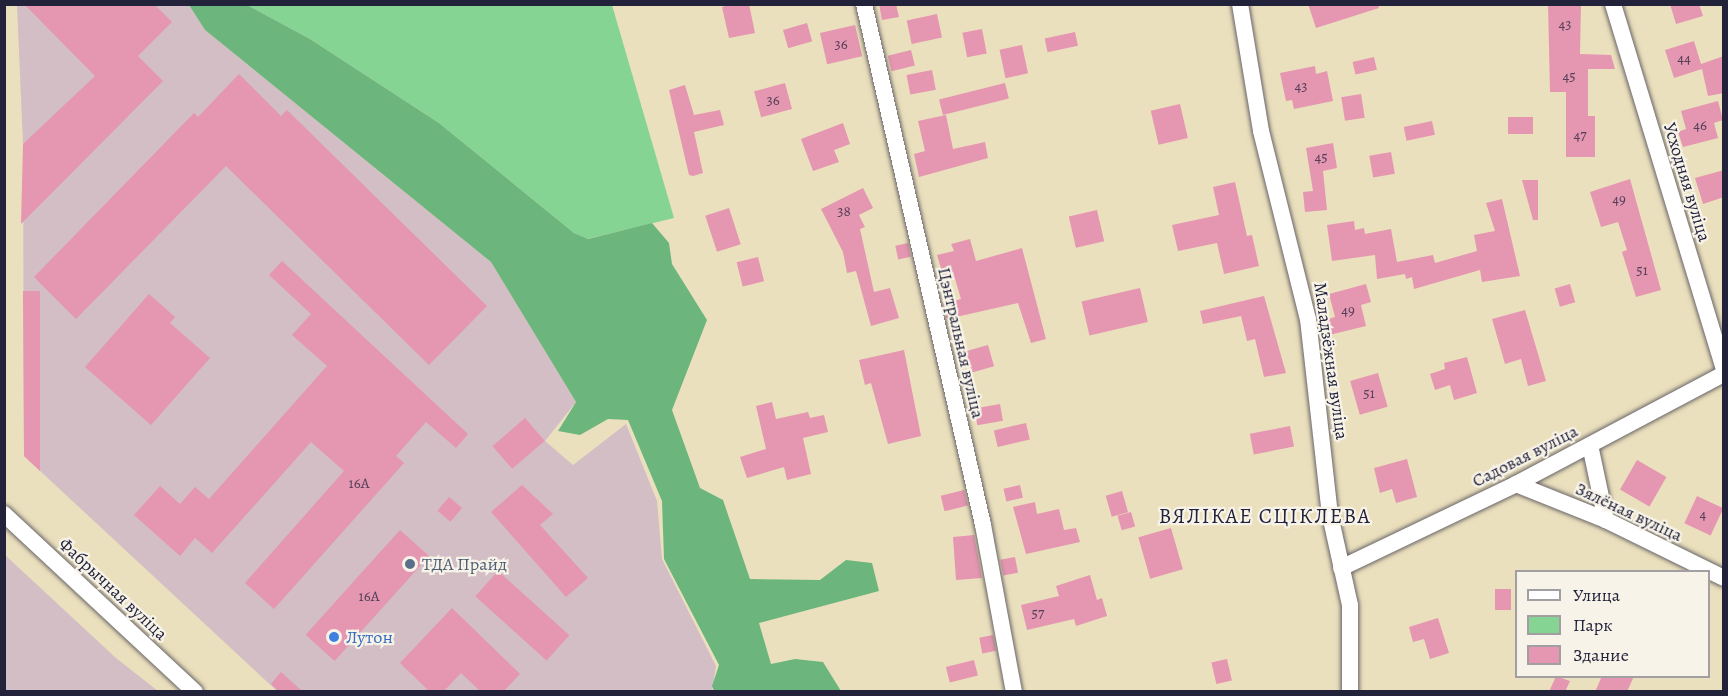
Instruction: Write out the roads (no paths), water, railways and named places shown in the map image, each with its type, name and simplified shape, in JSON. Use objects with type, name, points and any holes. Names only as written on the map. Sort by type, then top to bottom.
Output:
[{"type":"street","name":"Цэнтральная вуліца","points":[[864,4],[983,525],[1014,692]]},
{"type":"street","name":"Маладзёжная вуліца","points":[[1240,4],[1261,131],[1308,319],[1330,515],[1352,625],[1350,692]]},
{"type":"street","name":"Усходняя вуліца","points":[[1613,4],[1724,372]]},
{"type":"street","name":"Садовая вуліца","points":[[1341,568],[1516,484],[1724,372]]},
{"type":"street","points":[[1590,445],[1606,520]]},
{"type":"street","name":"Зялёная вуліца","points":[[1516,484],[1606,520],[1708,570]]},
{"type":"street","name":"Фабрычная вуліца","points":[[4,514],[195,692]]},
{"type":"street","name":"Зялёная вуліца","points":[[1710,571],[1724,578]]},
{"type":"place","name":"ТДА Прайд","points":[[410,564]]},
{"type":"place","name":"Лутон","points":[[334,637]]},
{"type":"district","name":"ВЯЛІКАЕ СЦІКЛЕВА","points":[[1265,516]]}]
